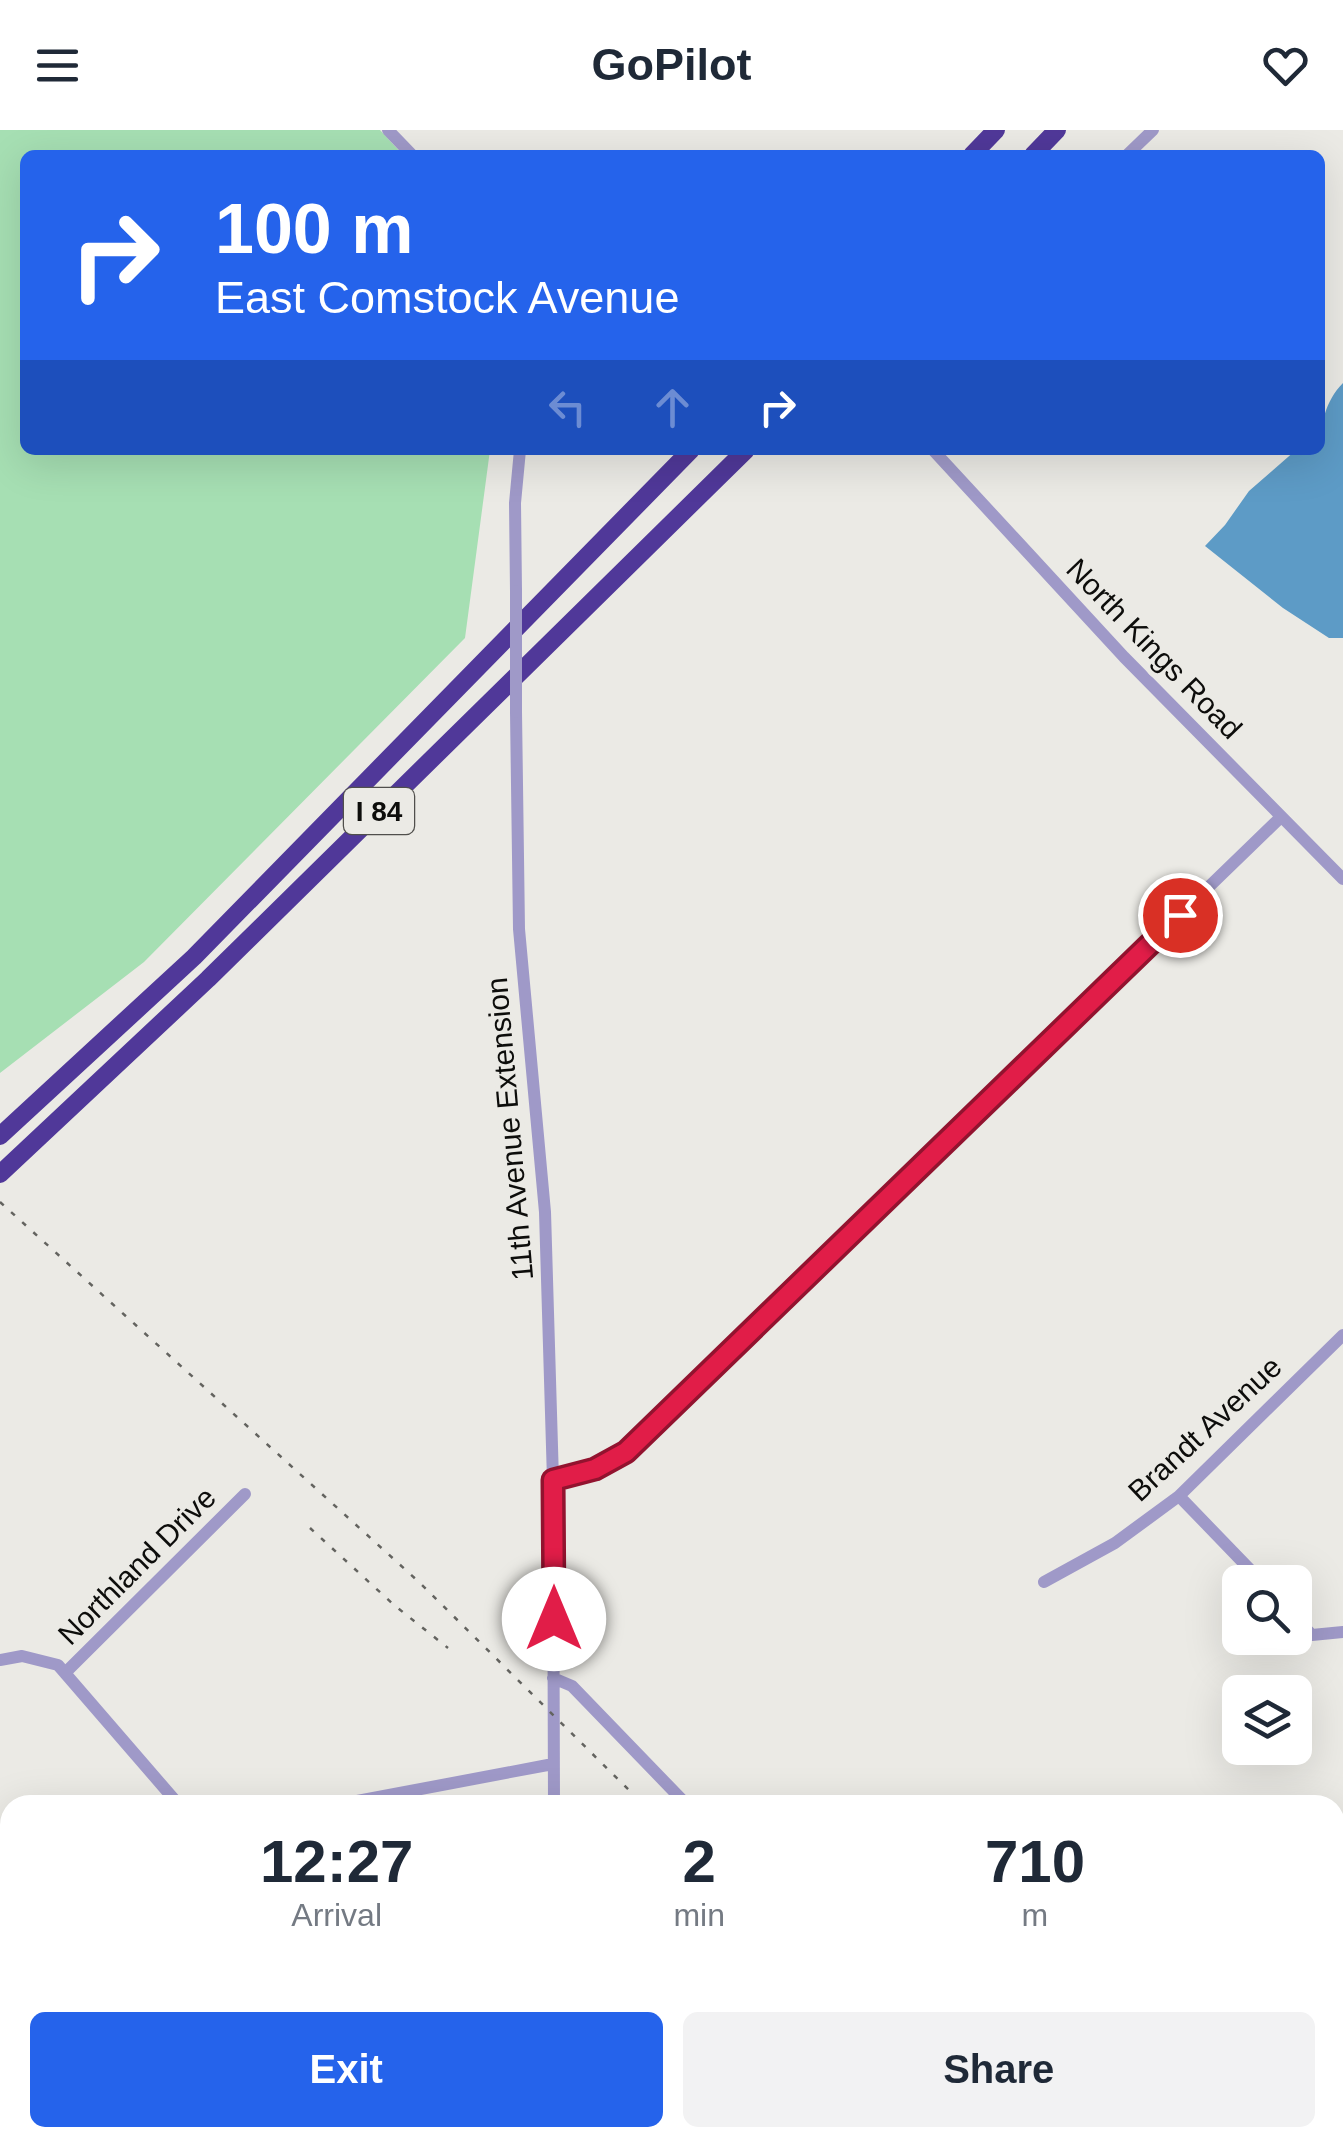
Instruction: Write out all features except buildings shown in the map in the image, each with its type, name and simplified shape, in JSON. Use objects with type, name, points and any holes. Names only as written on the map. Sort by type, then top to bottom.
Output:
[{"type":"highway","points":[[977,150],[996,130]]},
{"type":"highway","points":[[1038,150],[1057,130]]},
{"type":"highway","name":"I 84","points":[[0,1136],[194,957],[685,455]]},
{"type":"highway","name":"I 84","points":[[4,1171],[208,979],[741,455]]},
{"type":"street","points":[[388,130],[407,150]]},
{"type":"street","points":[[1132,150],[1153,130]]},
{"type":"street","name":"11th Avenue Extension","points":[[520,455],[515,503],[518,929],[543,1178],[553,1480],[554,1795]]},
{"type":"street","name":"North Kings Road","points":[[938,455],[1124,657],[1343,879]]},
{"type":"street","points":[[553,1480],[595,1469],[626,1452],[1282,817]]},
{"type":"street","name":"Brandt Avenue","points":[[1044,1582],[1114,1543],[1180,1496],[1343,1334]]},
{"type":"street","name":"Northland Drive","points":[[66,1673],[244,1494]]},
{"type":"street","points":[[1180,1496],[1246,1565]]},
{"type":"street","points":[[1312,1634],[1343,1632]]},
{"type":"street","points":[[0,1660],[22,1656],[58,1665],[170,1795]]},
{"type":"street","points":[[553,1678],[572,1686],[678,1795]]},
{"type":"street","points":[[389,1795],[553,1764]]},
{"type":"green space","points":[[0,130],[380,130],[398,150],[20,150],[20,455],[489,455],[465,638],[144,962],[0,1073]]},
{"type":"water","points":[[1343,383],[1343,638],[1329,638],[1283,608],[1205,546],[1249,491],[1290,455],[1325,455],[1325,414]]},
{"type":"railway","points":[[0,1202],[419,1582],[634,1795]]},
{"type":"railway","points":[[310,1528],[448,1648]]},
{"type":"route","points":[[554,1619],[553,1480],[595,1469],[626,1452],[1180,915]]}]
